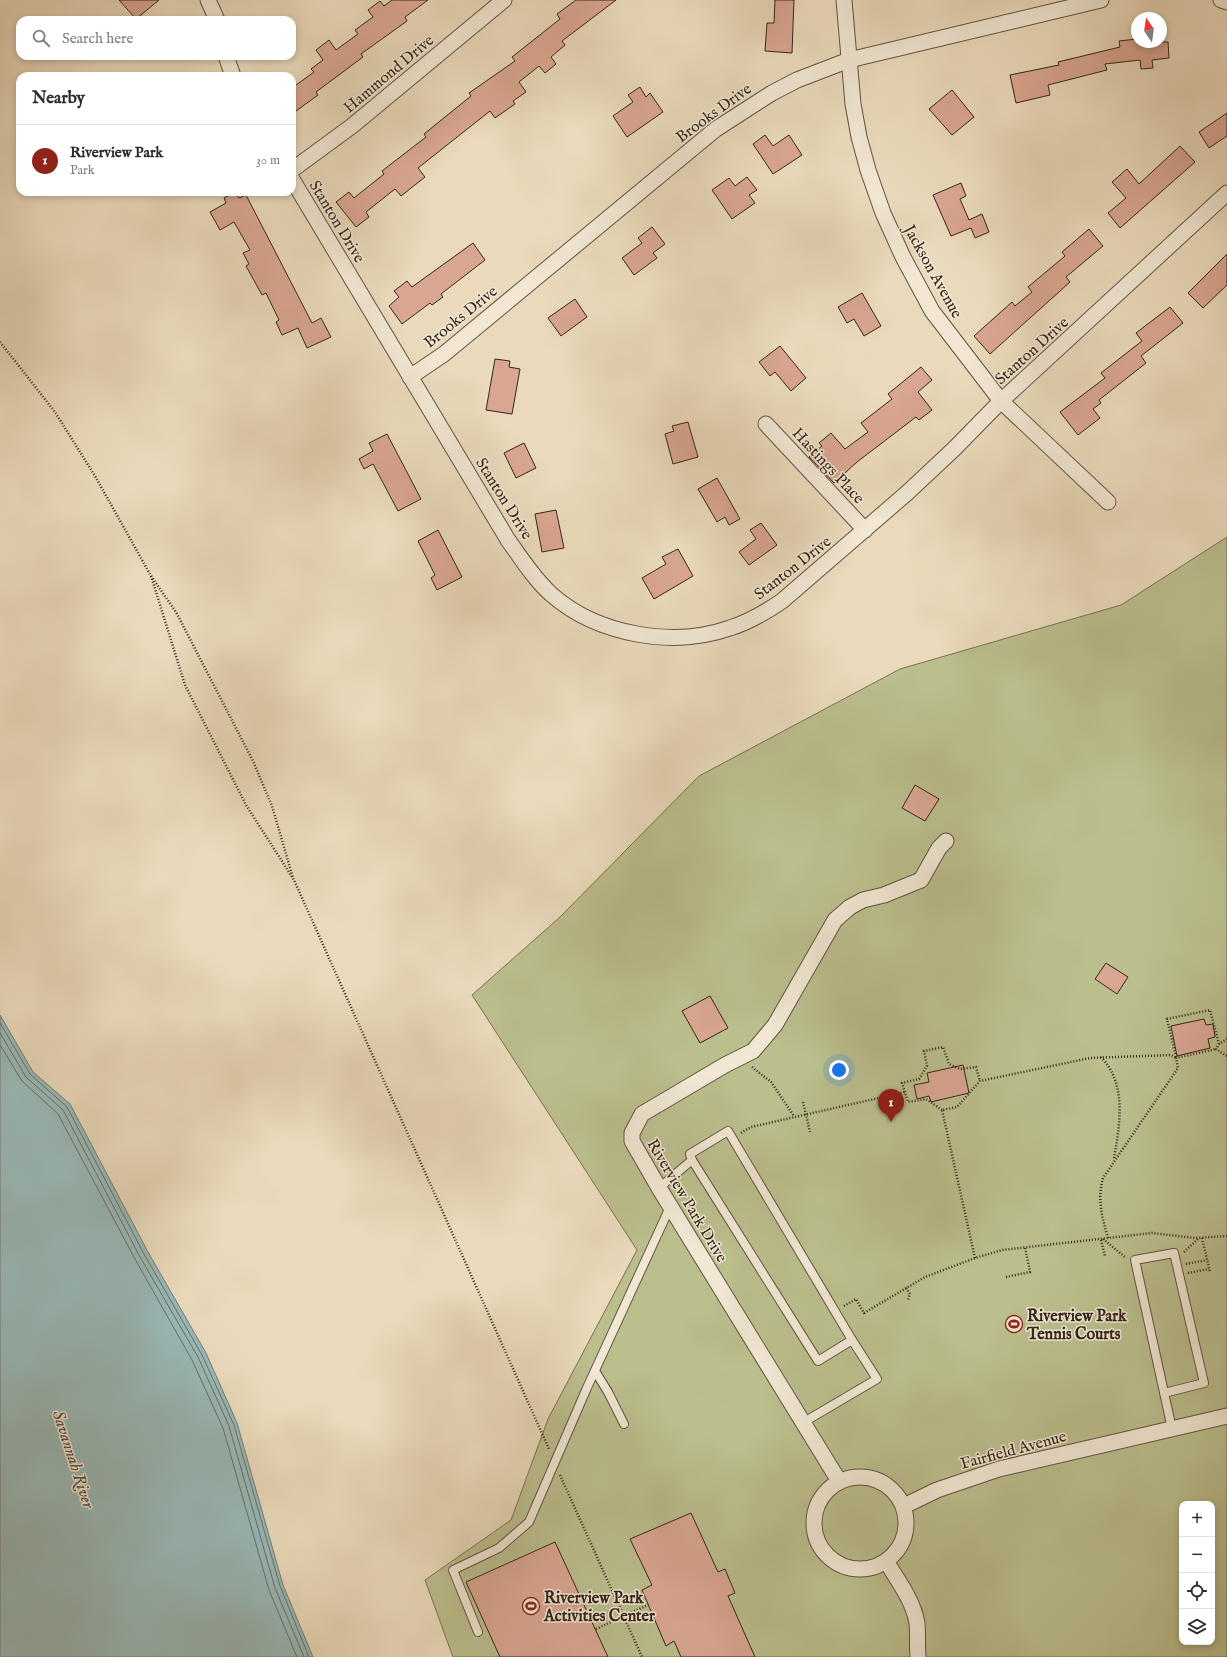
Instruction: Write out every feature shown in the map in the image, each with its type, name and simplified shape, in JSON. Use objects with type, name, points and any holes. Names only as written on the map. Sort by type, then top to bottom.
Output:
[{"type":"street","points":[[208,0],[215,16]]},
{"type":"street","name":"Hammond Drive","points":[[296,167],[352,126],[504,0]]},
{"type":"street","name":"Jackson Avenue","points":[[844,0],[853,104],[859,137],[868,170],[885,219],[903,257],[932,311],[1001,401],[1108,502]]},
{"type":"street","name":"Brooks Drive","points":[[410,377],[444,354],[716,129],[755,103],[797,80],[849,60],[1101,0]]},
{"type":"street","points":[[1221,0],[1227,2]]},
{"type":"street","points":[[227,60],[232,72]]},
{"type":"street","name":"Stanton Drive","points":[[296,186],[508,540],[531,572],[551,594],[572,609],[606,626],[642,634],[683,637],[712,633],[730,628],[766,612],[782,601],[865,530],[955,448],[1001,401],[1227,193]]},
{"type":"street","name":"Hastings Place","points":[[766,424],[865,530]]},
{"type":"street","name":"Riverview Park Drive","points":[[839,1481],[670,1207],[632,1140],[632,1133],[642,1114],[736,1059],[753,1052],[775,1025],[835,920],[850,907],[863,900],[884,895],[921,880],[940,848],[946,841]]},
{"type":"street","name":"Fairfield Avenue","points":[[904,1506],[938,1490],[974,1476],[1006,1467],[1227,1416]]},
{"type":"street","points":[[854,1477],[870,1478],[884,1483],[896,1493],[904,1506],[907,1521],[905,1537],[898,1551],[886,1561],[872,1568],[857,1570],[842,1566],[830,1558],[820,1547],[814,1532],[814,1517],[818,1503],[827,1490],[839,1481],[854,1477]]},
{"type":"street","points":[[886,1561],[909,1598],[914,1610],[917,1623],[918,1657]]},
{"type":"lane","points":[[804,1422],[877,1379],[852,1340],[728,1131],[690,1154],[692,1160],[818,1361],[852,1340]]},
{"type":"lane","points":[[659,1188],[692,1160]]},
{"type":"lane","points":[[478,1632],[453,1570],[499,1548],[529,1522],[595,1371],[670,1207]]},
{"type":"lane","points":[[1164,1393],[1204,1383],[1174,1253],[1135,1260],[1136,1263],[1164,1393],[1172,1429]]},
{"type":"lane","points":[[595,1371],[608,1392],[624,1424]]},
{"type":"path","points":[[0,342],[55,412],[95,476],[151,576],[176,612],[253,761],[272,806],[294,880],[642,1657]]},
{"type":"path","points":[[151,576],[185,685],[246,805],[294,880]]},
{"type":"path","points":[[1108,1239],[1100,1210],[1100,1196],[1103,1178],[1178,1068],[1166,1019],[1210,1010],[1219,1044]]},
{"type":"path","points":[[1216,1049],[1219,1044],[1227,1039]]},
{"type":"path","points":[[975,1258],[942,1110],[926,1099],[908,1102],[902,1083],[919,1079],[927,1066],[924,1051],[944,1047],[949,1064],[960,1070],[976,1067],[980,1081]]},
{"type":"path","points":[[942,1110],[957,1107],[980,1081],[1100,1057],[1171,1055],[1176,1058],[1216,1049],[1227,1056]]},
{"type":"path","points":[[1100,1057],[1113,1074],[1119,1096],[1119,1121],[1114,1161]]},
{"type":"path","points":[[736,1059],[753,1067],[771,1082],[794,1116]]},
{"type":"path","points":[[751,1127],[905,1092]]},
{"type":"path","points":[[803,1102],[810,1132]]},
{"type":"path","points":[[835,1311],[856,1299],[864,1313],[906,1288],[943,1269],[1002,1250],[1152,1233],[1198,1238],[1227,1236]]},
{"type":"path","points":[[1174,1256],[1183,1252],[1198,1238]]},
{"type":"path","points":[[1178,1270],[1210,1270],[1202,1238]]},
{"type":"path","points":[[1102,1239],[1105,1256]]},
{"type":"path","points":[[1102,1239],[1136,1263]]},
{"type":"path","points":[[1006,1277],[1030,1272],[1025,1247]]},
{"type":"path","points":[[1178,1270],[1207,1260]]},
{"type":"path","points":[[906,1288],[910,1294],[908,1300]]},
{"type":"path","points":[[596,1629],[648,1604]]},
{"type":"green space","points":[[1227,537],[1227,1657],[453,1657],[425,1580],[511,1520],[548,1419],[637,1250],[472,995],[559,918],[699,776],[900,669],[1121,605]]},
{"type":"water","name":"Savannah River","points":[[0,1015],[33,1072],[70,1104],[148,1252],[206,1353],[237,1423],[283,1585],[313,1657],[0,1657]]},
{"type":"building","points":[[119,0],[159,0],[140,16],[133,16]]},
{"type":"building","points":[[392,0],[428,0],[405,17],[407,21],[361,54],[363,57],[316,92],[318,95],[296,111],[296,85],[314,72],[311,69],[323,60],[316,50],[329,40],[336,50],[358,34],[355,30],[373,17],[368,10],[380,1],[384,6]]},
{"type":"building","points":[[576,0],[616,0],[562,41],[565,45],[551,57],[556,64],[545,73],[539,66],[519,82],[526,92],[513,101],[515,104],[495,118],[490,111],[418,168],[425,177],[401,196],[395,189],[366,212],[369,217],[356,227],[336,202],[349,192],[354,198],[384,174],[382,171],[426,137],[424,134],[471,96],[469,93],[515,61],[512,57],[560,19],[557,14]]},
{"type":"building","points":[[775,0],[794,0],[792,53],[765,51],[767,23],[774,23]]},
{"type":"building","points":[[1131,40],[1131,48],[1167,48],[1168,42],[1169,58],[1152,60],[1153,68],[1141,69],[1140,60],[1105,64],[1107,70],[1048,85],[1050,95],[1016,103],[1010,75],[1059,65],[1058,62],[1120,47],[1119,41]]},
{"type":"building","points":[[640,87],[646,97],[650,93],[663,112],[627,137],[613,116],[633,102],[628,95]]},
{"type":"building","points":[[952,90],[974,117],[952,135],[929,109]]},
{"type":"building","points":[[1227,113],[1227,136],[1209,148],[1199,132]]},
{"type":"building","points":[[765,135],[773,146],[789,135],[802,155],[773,174],[753,144]]},
{"type":"building","points":[[1180,146],[1195,162],[1120,228],[1108,213],[1126,198],[1112,182],[1127,169],[1139,184]]},
{"type":"building","points":[[747,177],[757,190],[749,195],[755,203],[732,219],[712,190],[729,178],[735,186]]},
{"type":"building","points":[[961,183],[966,196],[960,199],[969,220],[982,214],[989,232],[975,238],[971,228],[951,236],[933,195]]},
{"type":"building","points":[[228,196],[238,196],[239,198],[247,196],[312,323],[321,318],[331,337],[307,348],[298,328],[282,335],[276,322],[279,320],[266,293],[262,295],[246,266],[249,264],[243,253],[250,250],[234,222],[220,230],[210,212],[226,203],[224,198]]},
{"type":"building","points":[[652,227],[665,244],[653,253],[657,258],[634,275],[622,258],[642,243],[638,238]]},
{"type":"building","points":[[1089,229],[1103,246],[1066,277],[1070,282],[990,354],[974,336],[1012,302],[1015,306],[1032,292],[1028,287],[1065,256],[1062,252]]},
{"type":"building","points":[[473,243],[485,260],[441,294],[443,297],[432,305],[430,303],[402,324],[389,306],[399,297],[394,291],[407,281],[412,287]]},
{"type":"building","points":[[1227,254],[1227,285],[1203,308],[1188,293]]},
{"type":"building","points":[[862,293],[881,326],[864,336],[854,319],[847,323],[838,307]]},
{"type":"building","points":[[575,299],[587,317],[561,336],[548,318]]},
{"type":"building","points":[[1170,307],[1183,323],[1141,356],[1146,363],[1099,400],[1101,403],[1093,409],[1100,418],[1078,435],[1060,412],[1105,378],[1101,373],[1142,341],[1136,333]]},
{"type":"building","points":[[780,346],[806,378],[791,391],[775,372],[770,376],[759,362]]},
{"type":"building","points":[[495,359],[510,361],[509,367],[520,369],[512,414],[486,410]]},
{"type":"building","points":[[921,367],[932,380],[918,392],[932,410],[919,420],[916,417],[857,462],[834,483],[809,457],[822,446],[819,443],[831,433],[845,449],[868,432],[861,423],[892,399],[888,394]]},
{"type":"building","points":[[688,422],[698,457],[673,464],[665,434],[674,431],[672,426]]},
{"type":"building","points":[[387,434],[421,499],[398,511],[373,464],[364,469],[359,459],[373,451],[369,443]]},
{"type":"building","points":[[524,443],[536,468],[516,478],[504,453]]},
{"type":"building","points":[[717,478],[740,519],[729,525],[725,517],[717,522],[698,489]]},
{"type":"building","points":[[556,510],[564,548],[542,552],[535,514]]},
{"type":"building","points":[[761,523],[777,545],[749,565],[739,552],[756,539],[750,530]]},
{"type":"building","points":[[438,530],[462,577],[437,590],[431,578],[435,575],[418,541]]},
{"type":"building","points":[[678,549],[693,576],[654,599],[642,578],[666,564],[662,557]]},
{"type":"building","points":[[915,785],[939,799],[925,821],[902,808]]},
{"type":"building","points":[[1106,963],[1128,977],[1117,994],[1095,979]]},
{"type":"building","points":[[710,996],[728,1028],[700,1043],[682,1011]]},
{"type":"building","points":[[1204,1019],[1206,1025],[1213,1024],[1215,1037],[1208,1039],[1210,1048],[1177,1056],[1171,1026]]},
{"type":"building","points":[[963,1065],[969,1093],[931,1102],[929,1096],[917,1099],[914,1085],[929,1082],[927,1073]]},
{"type":"building","points":[[691,1513],[718,1572],[725,1569],[735,1593],[728,1596],[755,1657],[681,1657],[674,1641],[666,1646],[642,1590],[652,1585],[630,1539]]},
{"type":"building","name":"Riverview Park Activities Center","points":[[555,1542],[608,1657],[500,1657],[466,1582]]},
{"type":"place","name":"Riverview Park","points":[[891,1122]]},
{"type":"place","name":"Riverview Park Tennis Courts","points":[[1014,1324]]},
{"type":"place","name":"Riverview Park Activities Center","points":[[531,1606]]}]
